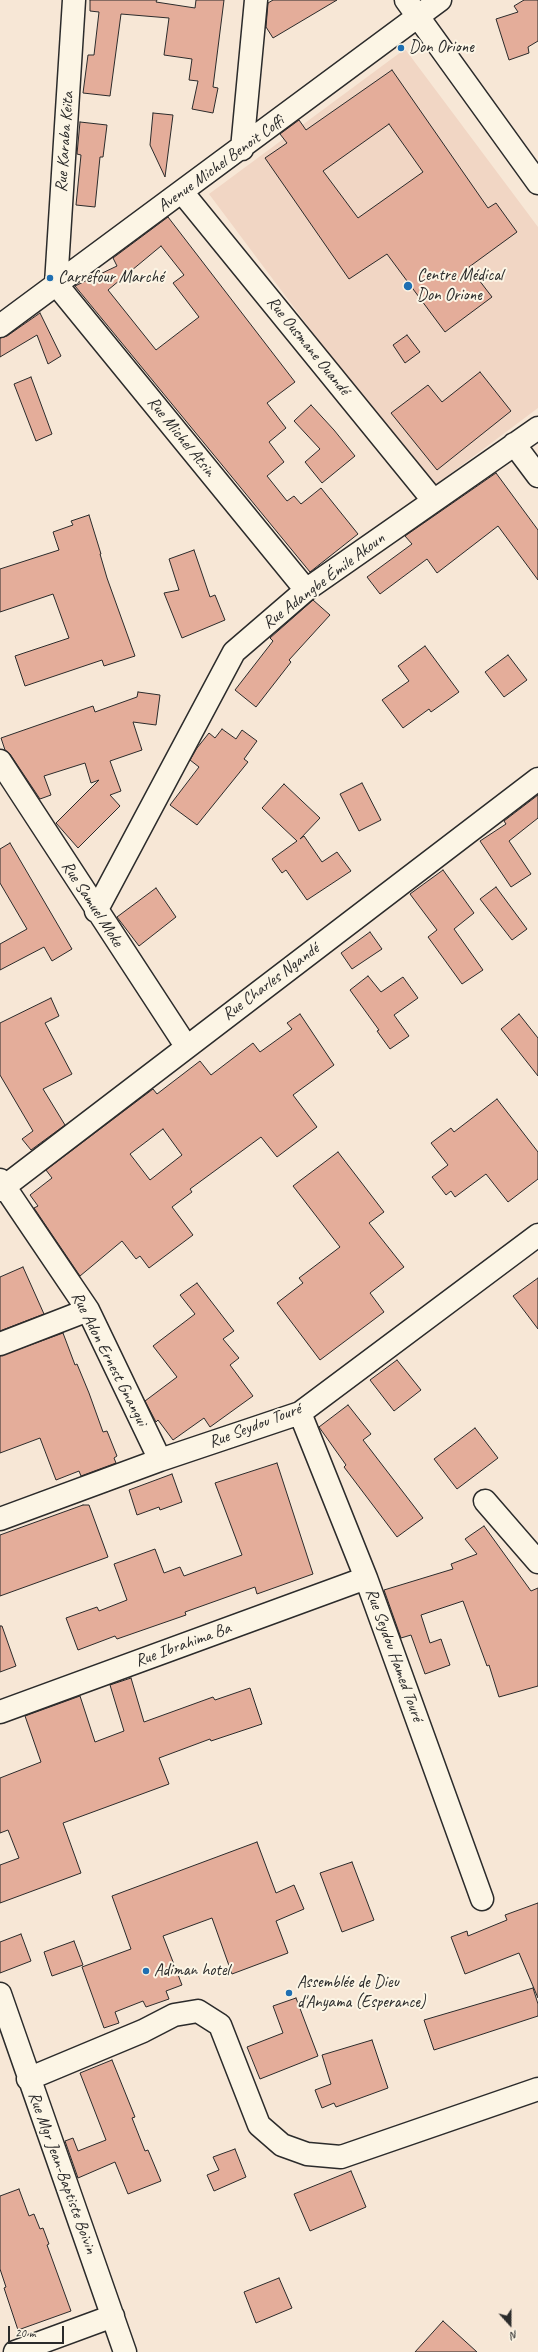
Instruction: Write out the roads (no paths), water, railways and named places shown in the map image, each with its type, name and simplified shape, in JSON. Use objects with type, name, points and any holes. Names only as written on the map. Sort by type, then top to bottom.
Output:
[{"type":"street","name":"Rue Karaba Keïta","points":[[56,284],[74,0]]},
{"type":"street","points":[[242,149],[256,0]]},
{"type":"street","name":"Avenue Michel Benoit Coffi","points":[[0,326],[242,149],[412,8],[440,0]]},
{"type":"street","points":[[412,8],[538,183]]},
{"type":"street","name":"Rue Ousmane Ouandé","points":[[182,192],[433,500]]},
{"type":"street","name":"Rue Michel Atsin","points":[[56,284],[306,590]]},
{"type":"street","name":"Rue Adangbe Émile Akoun","points":[[96,911],[234,652],[306,590],[538,428]]},
{"type":"street","points":[[514,444],[538,476]]},
{"type":"street","name":"Rue Samuel Moke","points":[[0,761],[96,911],[186,1046]]},
{"type":"street","name":"Rue Charles Ngandé","points":[[2,1185],[538,779]]},
{"type":"street","name":"Rue Adon Ernest Gnangui","points":[[2,1185],[88,1310],[160,1460]]},
{"type":"street","name":"Rue Seydou Touré","points":[[0,1519],[160,1460],[300,1413],[538,1235]]},
{"type":"street","points":[[0,1344],[88,1310]]},
{"type":"street","name":"Rue Seydou Hamed Touré","points":[[300,1413],[366,1578],[482,1899]]},
{"type":"street","points":[[485,1501],[538,1562]]},
{"type":"street","name":"Rue Ibrahima Ba","points":[[0,1712],[366,1578]]},
{"type":"street","name":"Rue Mgr Jean-Baptiste Boivin","points":[[0,1994],[28,2080],[125,2352]]},
{"type":"street","points":[[28,2080],[143,2031],[174,2015],[198,2011],[220,2025],[259,2125],[282,2145],[307,2154],[341,2157],[538,2089]]},
{"type":"street","points":[[15,2352],[113,2316]]},
{"type":"place","name":"Don Orione","points":[[401,48]]},
{"type":"place","name":"Carrefour Marché","points":[[50,278]]},
{"type":"place","name":"Centre Médical Don Orione","points":[[408,286]]},
{"type":"place","name":"Adiman hotel","points":[[146,1971]]},
{"type":"place","name":"Assemblée de Dieu d'Anyama (Esperance)","points":[[289,1993]]}]
